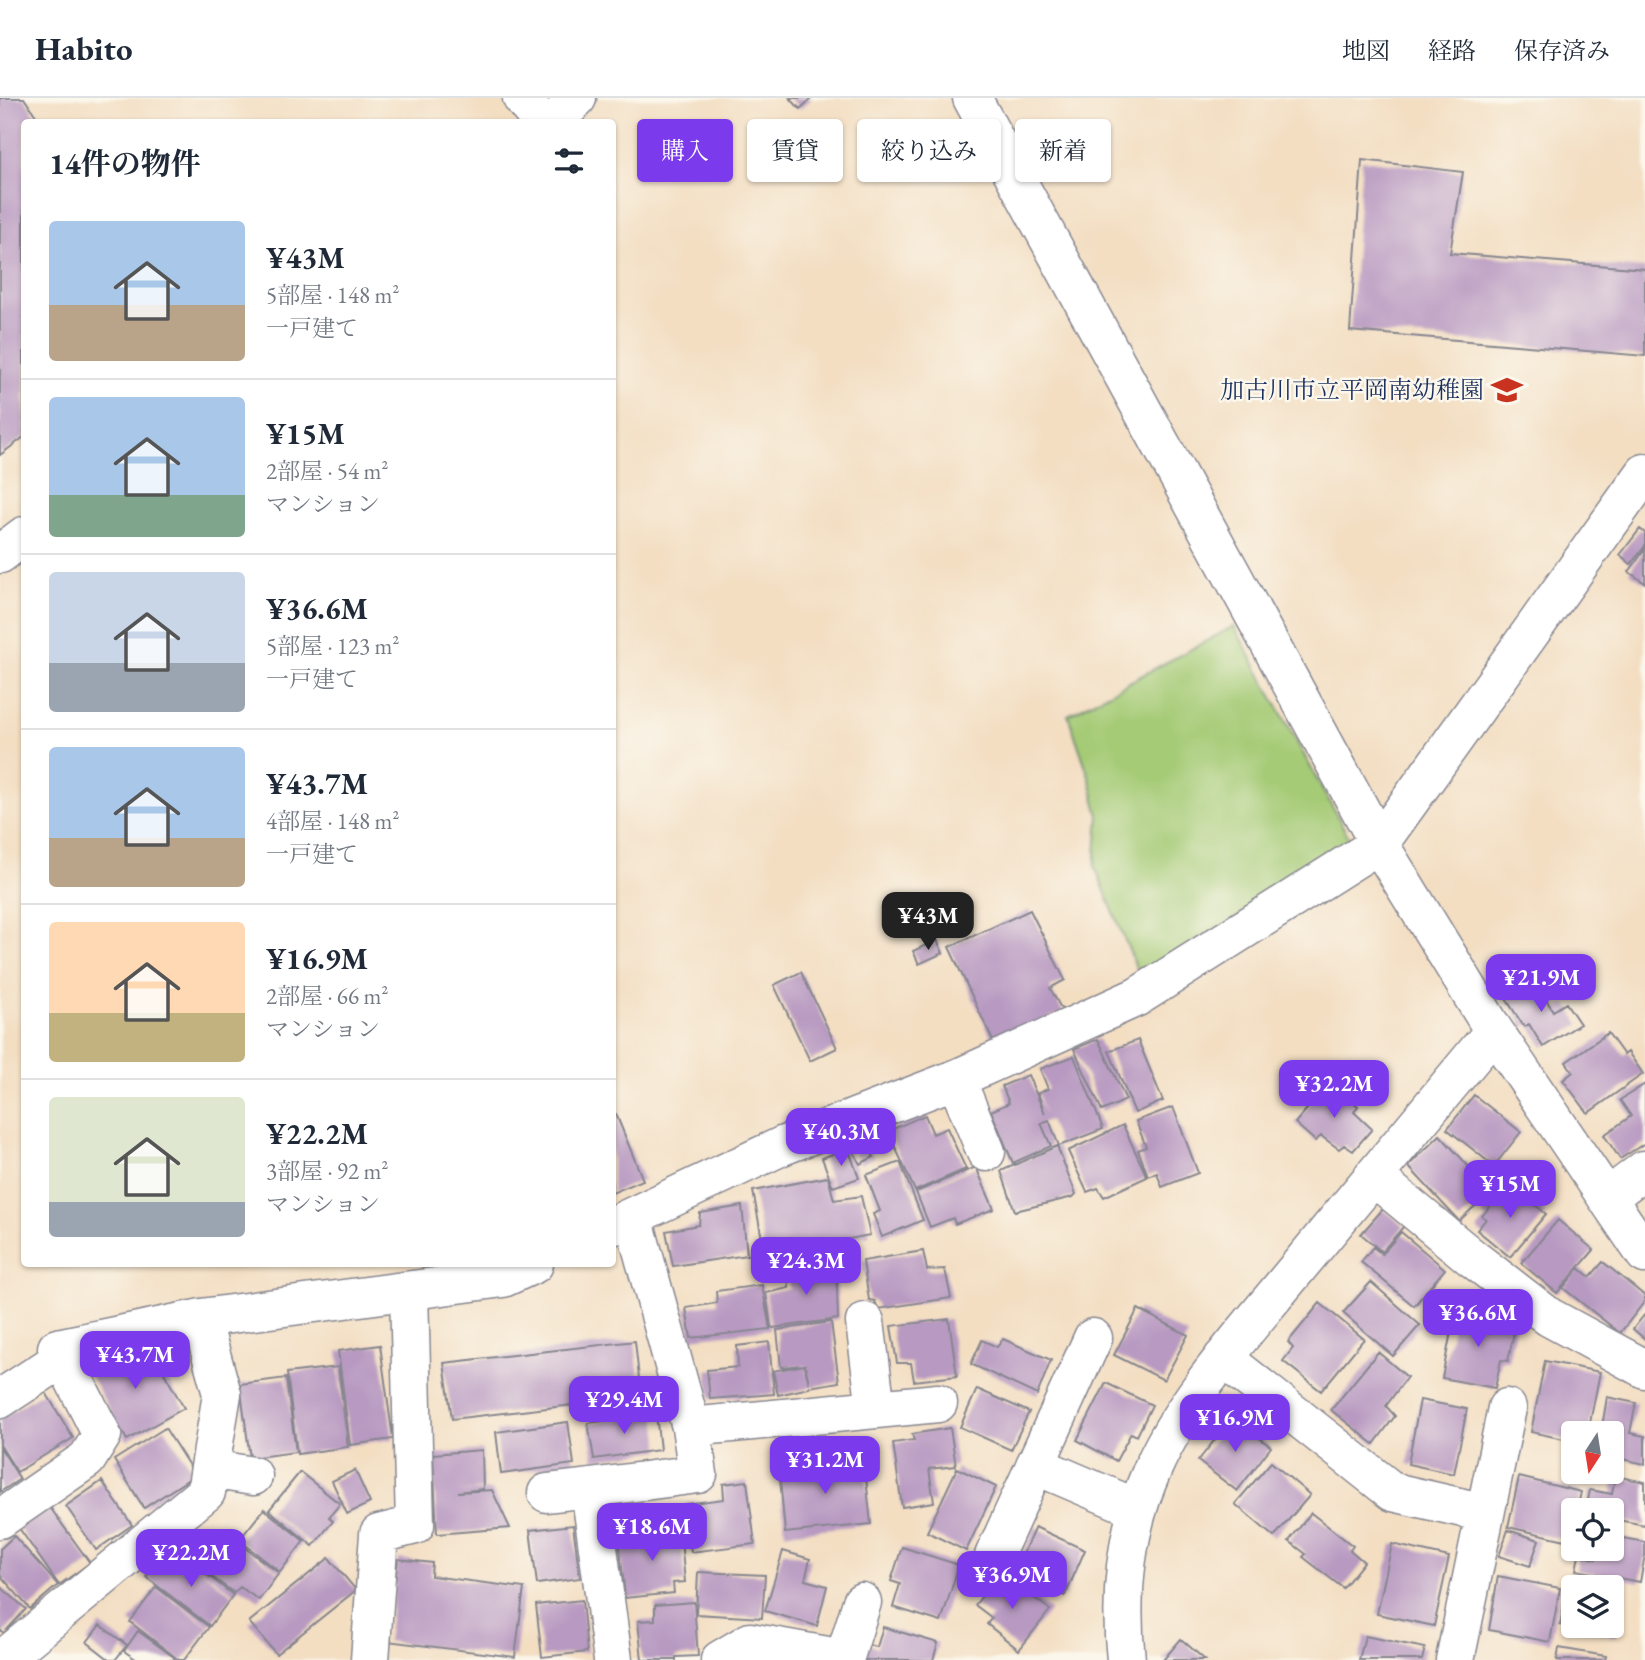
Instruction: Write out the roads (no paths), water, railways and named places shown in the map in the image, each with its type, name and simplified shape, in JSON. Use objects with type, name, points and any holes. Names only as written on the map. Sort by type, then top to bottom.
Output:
[{"type":"street","points":[[522,98],[539,119]]},
{"type":"street","points":[[558,119],[577,98]]},
{"type":"street","points":[[972,98],[1379,844],[1494,1031],[1645,1254]]},
{"type":"street","points":[[547,1493],[698,1474],[691,1427],[623,1221],[782,1146],[956,1079],[1137,997],[1379,844],[1645,473]]},
{"type":"street","points":[[0,554],[21,538]]},
{"type":"street","points":[[1126,1660],[1124,1592],[1128,1550],[1138,1509],[1153,1469],[1174,1427],[1223,1358],[1494,1031]]},
{"type":"street","points":[[956,1079],[986,1152]]},
{"type":"street","points":[[1607,1198],[1644,1170]]},
{"type":"street","points":[[1373,1176],[1549,1317],[1645,1369]]},
{"type":"street","points":[[0,1519],[88,1459],[102,1435],[57,1348],[201,1318],[503,1278],[527,1267]]},
{"type":"street","points":[[370,1660],[379,1534],[415,1525],[409,1291]]},
{"type":"street","points":[[9,1660],[13,1651],[206,1492],[222,1394],[201,1318]]},
{"type":"street","points":[[865,1322],[876,1409]]},
{"type":"street","points":[[994,1556],[1093,1338]]},
{"type":"street","points":[[0,1399],[63,1358]]},
{"type":"street","points":[[1223,1358],[1393,1492],[1485,1513]]},
{"type":"street","points":[[691,1427],[938,1403]]},
{"type":"street","points":[[1455,1660],[1507,1408]]},
{"type":"street","points":[[1035,1465],[1138,1509]]},
{"type":"street","points":[[209,1469],[253,1476]]},
{"type":"street","points":[[590,1488],[613,1660]]},
{"type":"street","points":[[720,1660],[750,1642],[844,1660],[862,1602]]},
{"type":"place","name":"加古川市立平岡南幼稚園","points":[[1507,390]]}]
